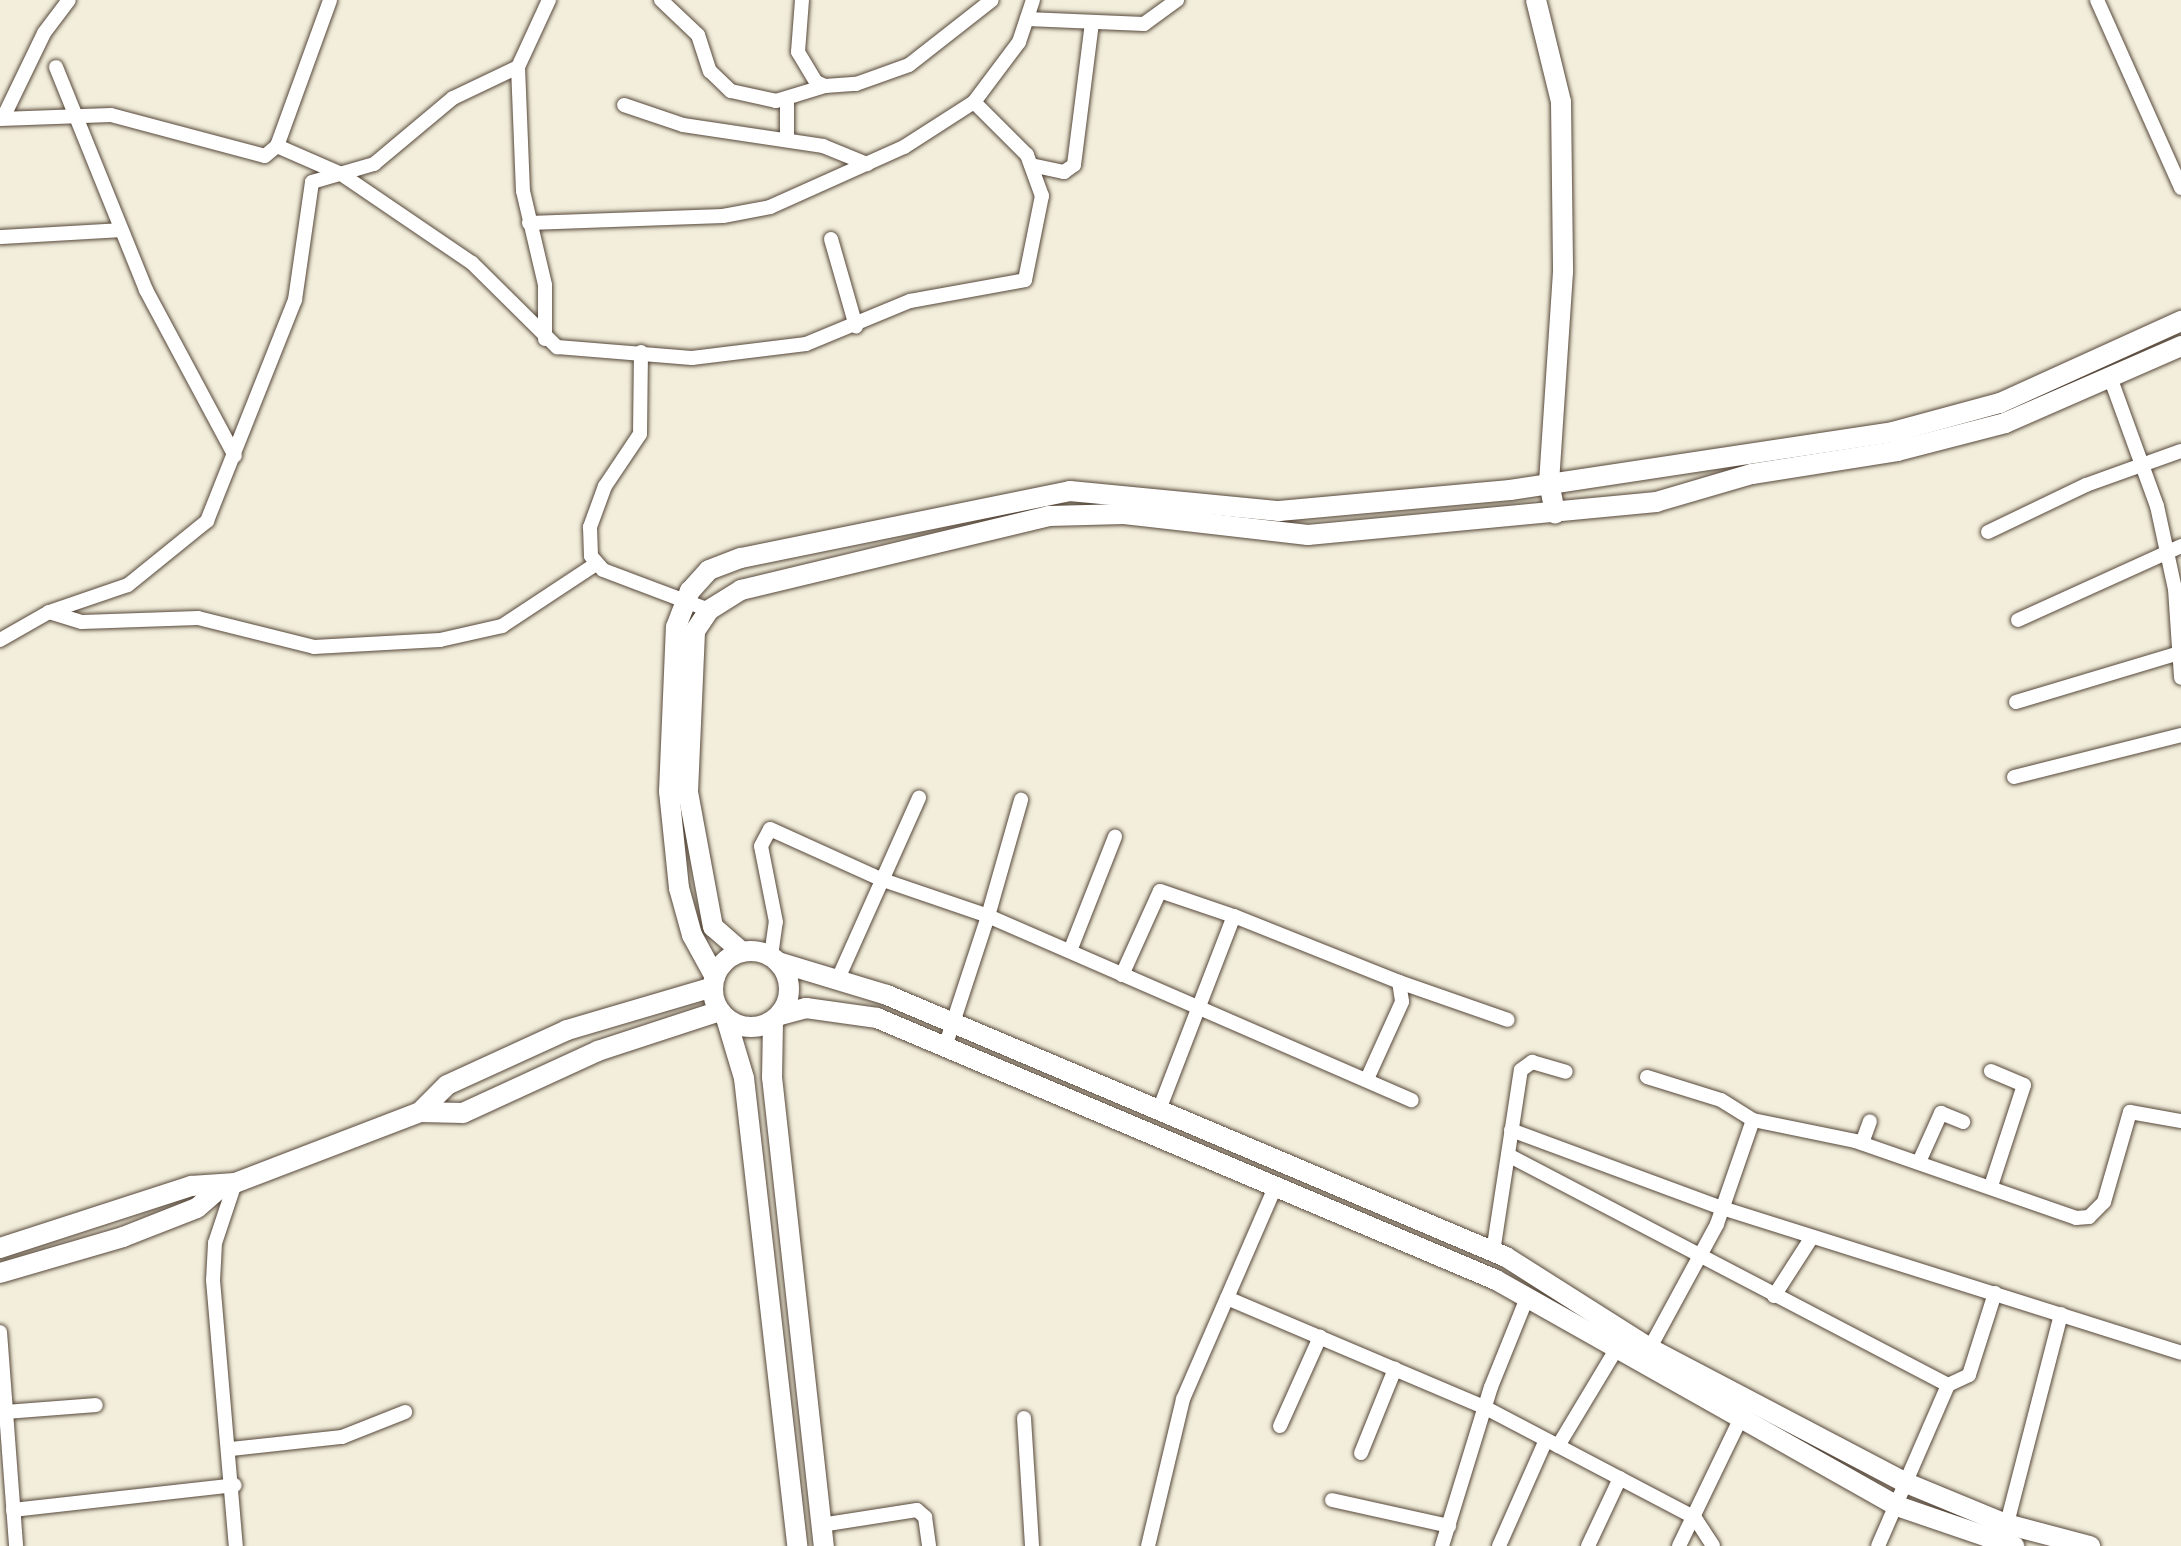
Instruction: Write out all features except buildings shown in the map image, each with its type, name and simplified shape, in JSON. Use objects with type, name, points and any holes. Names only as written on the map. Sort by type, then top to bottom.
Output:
[{"type":"main road","points":[[1536,0],[1561,102],[1563,272],[1549,482],[1555,512]]},
{"type":"main road","points":[[797,1546],[744,1078],[679,888],[669,792],[676,627],[686,598],[709,570],[741,558],[1070,491],[1279,511],[1549,482],[1892,432],[2000,402],[2181,322]]},
{"type":"main road","points":[[2090,1546],[2008,1538],[1896,1506],[1741,1418],[1493,1252],[953,1024],[774,959],[742,952],[713,927],[688,792],[695,631],[708,610],[741,590],[1049,516],[1124,514],[1308,535],[1656,502],[1752,474],[1896,451],[2004,422],[2181,346]]},
{"type":"main road","points":[[420,1112],[447,1085],[567,1030],[714,982],[742,952]]},
{"type":"main road","points":[[774,959],[790,988],[776,1018],[772,1077],[822,1536]]},
{"type":"main road","points":[[0,1273],[122,1237],[197,1208],[228,1186],[420,1112],[463,1113],[573,1062],[723,1015],[754,1028],[776,1018],[846,1010],[945,1047],[1527,1298],[1617,1348],[1646,1355],[1904,1482],[2008,1538]]},
{"type":"main road","points":[[0,1248],[190,1186],[228,1186]]},
{"type":"street","points":[[1,118],[77,112],[154,122],[257,156],[277,146],[330,0]]},
{"type":"street","points":[[546,339],[545,285],[529,223],[518,67],[549,0]]},
{"type":"street","points":[[661,0],[703,42],[714,78],[742,96],[788,100],[826,86],[856,84],[909,65],[992,0]]},
{"type":"street","points":[[802,0],[798,52],[816,82],[826,86]]},
{"type":"street","points":[[529,223],[723,216],[770,207],[867,164],[974,102],[1020,42],[1033,0]]},
{"type":"street","points":[[1027,19],[1144,24],[1177,0]]},
{"type":"street","points":[[2097,0],[2181,188]]},
{"type":"street","points":[[1,118],[63,2]]},
{"type":"street","points":[[1031,165],[1064,172],[1074,166],[1092,22]]},
{"type":"street","points":[[56,67],[77,112],[120,230],[183,367],[235,456]]},
{"type":"street","points":[[0,640],[49,612],[128,585],[183,546],[214,509],[295,300],[312,182],[374,164],[454,98],[518,67]]},
{"type":"street","points":[[787,140],[788,100]]},
{"type":"street","points":[[277,146],[341,174],[472,264],[557,347],[692,358],[768,351],[856,326],[910,301],[1025,280],[1042,214],[1031,165],[974,102]]},
{"type":"street","points":[[624,105],[682,125],[823,146],[867,164]]},
{"type":"street","points":[[0,237],[120,230]]},
{"type":"street","points":[[831,239],[856,326]]},
{"type":"street","points":[[605,570],[590,527],[605,486],[640,434],[641,352]]},
{"type":"street","points":[[2110,377],[2174,550],[2181,678]]},
{"type":"street","points":[[1988,532],[2141,462],[2181,450]]},
{"type":"street","points":[[2018,620],[2174,550]]},
{"type":"street","points":[[49,612],[82,622],[198,618],[314,647],[440,640],[502,626],[605,570],[686,598],[708,610]]},
{"type":"street","points":[[2016,702],[2180,653]]},
{"type":"street","points":[[2014,777],[2181,735]]},
{"type":"street","points":[[837,981],[920,798]]},
{"type":"street","points":[[945,1047],[1021,800]]},
{"type":"street","points":[[774,959],[776,922],[761,846],[770,829],[883,880],[988,916],[1070,950],[1196,1010],[1368,1077],[1412,1100]]},
{"type":"street","points":[[1070,950],[1115,837]]},
{"type":"street","points":[[1122,975],[1160,890],[1508,1020]]},
{"type":"street","points":[[1158,1110],[1234,916]]},
{"type":"street","points":[[1368,1077],[1402,1002],[1398,982]]},
{"type":"street","points":[[1493,1252],[1525,1063],[1566,1072]]},
{"type":"street","points":[[1991,1186],[2024,1085],[1992,1071]]},
{"type":"street","points":[[1648,1077],[1721,1100],[1753,1120],[1862,1143],[2089,1217],[2104,1202],[2130,1112],[2181,1120]]},
{"type":"street","points":[[1919,1162],[1941,1113],[1962,1122]]},
{"type":"street","points":[[1646,1355],[1722,1208],[1753,1120]]},
{"type":"street","points":[[1862,1143],[1870,1120]]},
{"type":"street","points":[[1511,1130],[1722,1208],[2181,1353]]},
{"type":"street","points":[[1508,1155],[1948,1386]]},
{"type":"street","points":[[228,1186],[215,1243],[213,1280],[235,1485],[236,1546]]},
{"type":"street","points":[[1148,1546],[1183,1400],[1276,1187]]},
{"type":"street","points":[[1774,1296],[1812,1236]]},
{"type":"street","points":[[1878,1546],[1948,1386],[1969,1375],[1995,1292]]},
{"type":"street","points":[[1227,1298],[1484,1407],[1692,1516],[1713,1546]]},
{"type":"street","points":[[1442,1546],[1484,1407],[1527,1298]]},
{"type":"street","points":[[2008,1538],[2061,1314]]},
{"type":"street","points":[[0,1332],[16,1546]]},
{"type":"street","points":[[1280,1426],[1320,1337]]},
{"type":"street","points":[[1499,1546],[1552,1443],[1617,1348]]},
{"type":"street","points":[[1362,1453],[1395,1369]]},
{"type":"street","points":[[6,1412],[96,1405]]},
{"type":"street","points":[[231,1449],[342,1437],[405,1412]]},
{"type":"street","points":[[1024,1418],[1032,1546]]},
{"type":"street","points":[[1679,1546],[1741,1418]]},
{"type":"street","points":[[1588,1546],[1620,1478]]},
{"type":"street","points":[[13,1510],[235,1485]]},
{"type":"street","points":[[1332,1500],[1449,1526]]},
{"type":"street","points":[[822,1536],[917,1510],[925,1518],[929,1546]]}]
